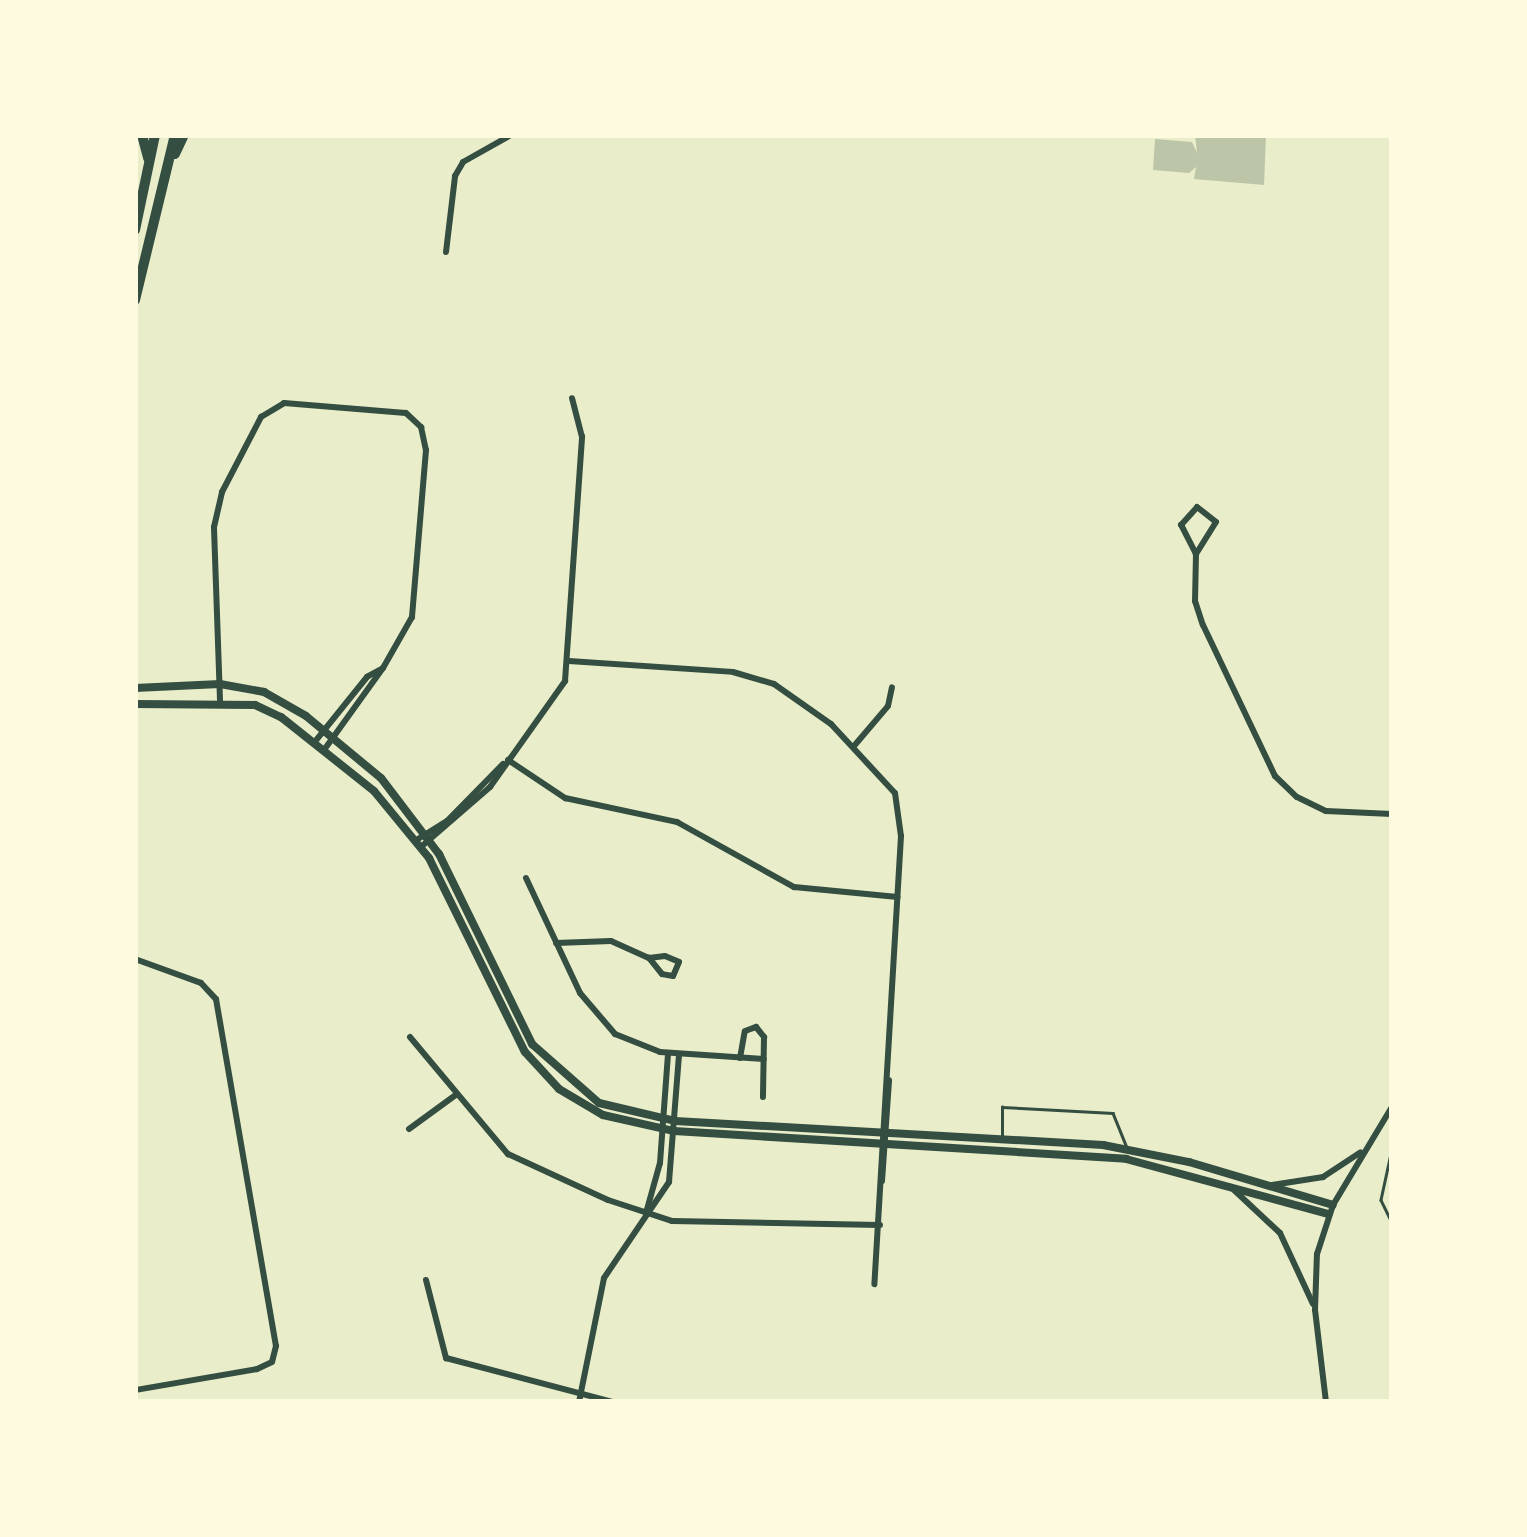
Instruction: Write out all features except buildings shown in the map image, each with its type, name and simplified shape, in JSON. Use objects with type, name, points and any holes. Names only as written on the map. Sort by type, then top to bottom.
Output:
[{"type":"main road","points":[[142,135],[148,172]]},
{"type":"main road","points":[[135,230],[154,135]]},
{"type":"main road","points":[[135,300],[175,135]]},
{"type":"main road","points":[[169,168],[184,135]]},
{"type":"street","points":[[446,252],[454,176],[463,162],[511,135]]},
{"type":"street","points":[[424,840],[465,816],[559,694],[570,660],[582,426],[572,398]]},
{"type":"street","points":[[220,700],[218,506],[261,417],[284,403],[396,410],[421,427],[426,450],[417,596],[407,629],[324,750]]},
{"type":"street","points":[[1196,554],[1216,522],[1198,507],[1180,525],[1196,554],[1200,616],[1274,776],[1316,807],[1392,817]]},
{"type":"street","points":[[570,660],[761,678],[809,705],[890,782],[899,806],[898,897],[874,1284]]},
{"type":"street","points":[[314,742],[367,678],[383,668]]},
{"type":"street","points":[[135,688],[220,684],[278,698],[334,738],[394,792],[424,840],[506,1021],[536,1066],[587,1108],[669,1126],[1126,1154],[1331,1210]]},
{"type":"street","points":[[854,746],[888,706],[892,687]]},
{"type":"street","points":[[135,704],[220,700],[268,710],[388,803],[424,840]]},
{"type":"street","points":[[508,760],[565,798],[677,822],[794,887],[898,897]]},
{"type":"street","points":[[526,878],[580,994],[605,1026],[637,1046],[668,1053],[764,1059]]},
{"type":"street","points":[[556,944],[611,941],[650,958],[676,958],[677,972],[662,974],[650,958]]},
{"type":"street","points":[[135,959],[201,983],[216,999],[275,1358],[257,1369],[135,1390]]},
{"type":"street","points":[[740,1058],[743,1035],[752,1026],[763,1032],[762,1097]]},
{"type":"street","points":[[410,1037],[518,1161],[646,1214],[682,1222],[880,1225]]},
{"type":"street","points":[[668,1053],[669,1126]]},
{"type":"street","points":[[580,1399],[604,1278],[646,1214],[669,1126],[679,1054]]},
{"type":"street","points":[[409,1129],[457,1094]]},
{"type":"street","points":[[1326,1402],[1314,1310],[1317,1254],[1331,1210],[1392,1106]]},
{"type":"street","points":[[884,1138],[1002,1139],[1126,1154],[1268,1185],[1331,1210]]},
{"type":"street","points":[[1001,1149],[1002,1139]]},
{"type":"street","points":[[1268,1185],[1322,1178],[1366,1148]]},
{"type":"street","points":[[1220,1181],[1280,1233],[1314,1310]]},
{"type":"street","points":[[426,1280],[446,1358],[580,1399],[614,1402]]},
{"type":"lane","points":[[1002,1139],[1002,1107],[1113,1113],[1121,1120],[1126,1154]]},
{"type":"path","points":[[1392,1150],[1381,1200],[1392,1223]]}]
